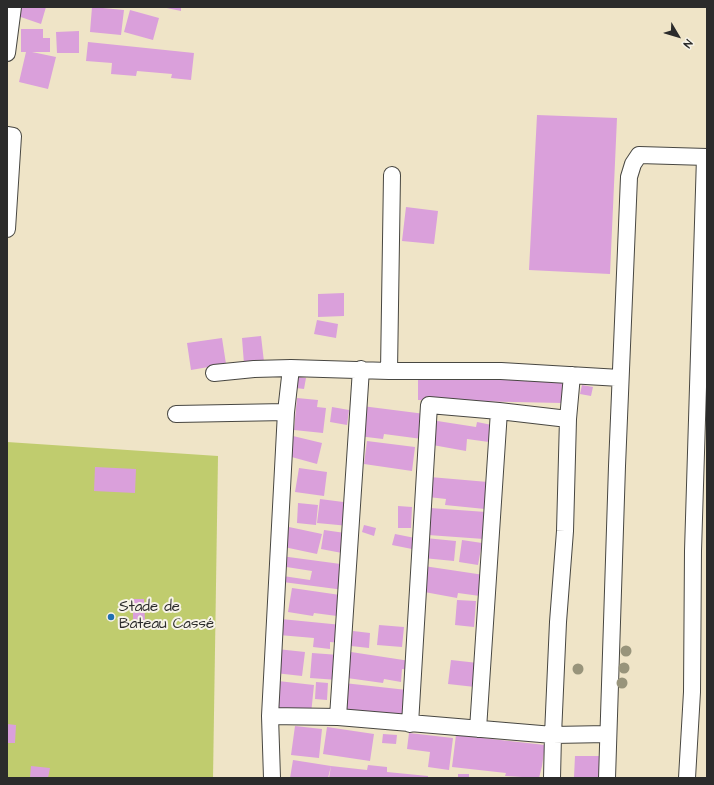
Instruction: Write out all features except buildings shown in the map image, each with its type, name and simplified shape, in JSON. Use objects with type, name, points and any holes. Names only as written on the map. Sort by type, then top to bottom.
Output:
[{"type":"street","points":[[7,53],[13,7]]},
{"type":"street","points":[[7,135],[13,136],[7,229]]},
{"type":"street","points":[[607,778],[620,378],[629,176],[633,164],[639,155],[706,157],[700,551],[687,778]]},
{"type":"street","points":[[389,371],[392,175]]},
{"type":"street","points":[[214,373],[254,369],[291,368],[389,371],[501,371],[620,378]]},
{"type":"street","points":[[272,778],[270,716],[286,412],[291,368]]},
{"type":"street","points":[[338,717],[361,369]]},
{"type":"street","points":[[552,778],[553,735],[565,531],[568,419],[572,375]]},
{"type":"street","points":[[410,724],[429,405],[568,419]]},
{"type":"street","points":[[478,729],[499,411]]},
{"type":"street","points":[[176,414],[286,412]]},
{"type":"street","points":[[270,716],[338,717],[553,735],[608,734]]},
{"type":"green space","name":"Stade de Bateau Cassé","points":[[7,442],[218,456],[213,778],[7,778]]},
{"type":"place","name":"Stade de Bateau Cassé","points":[[111,617]]}]
